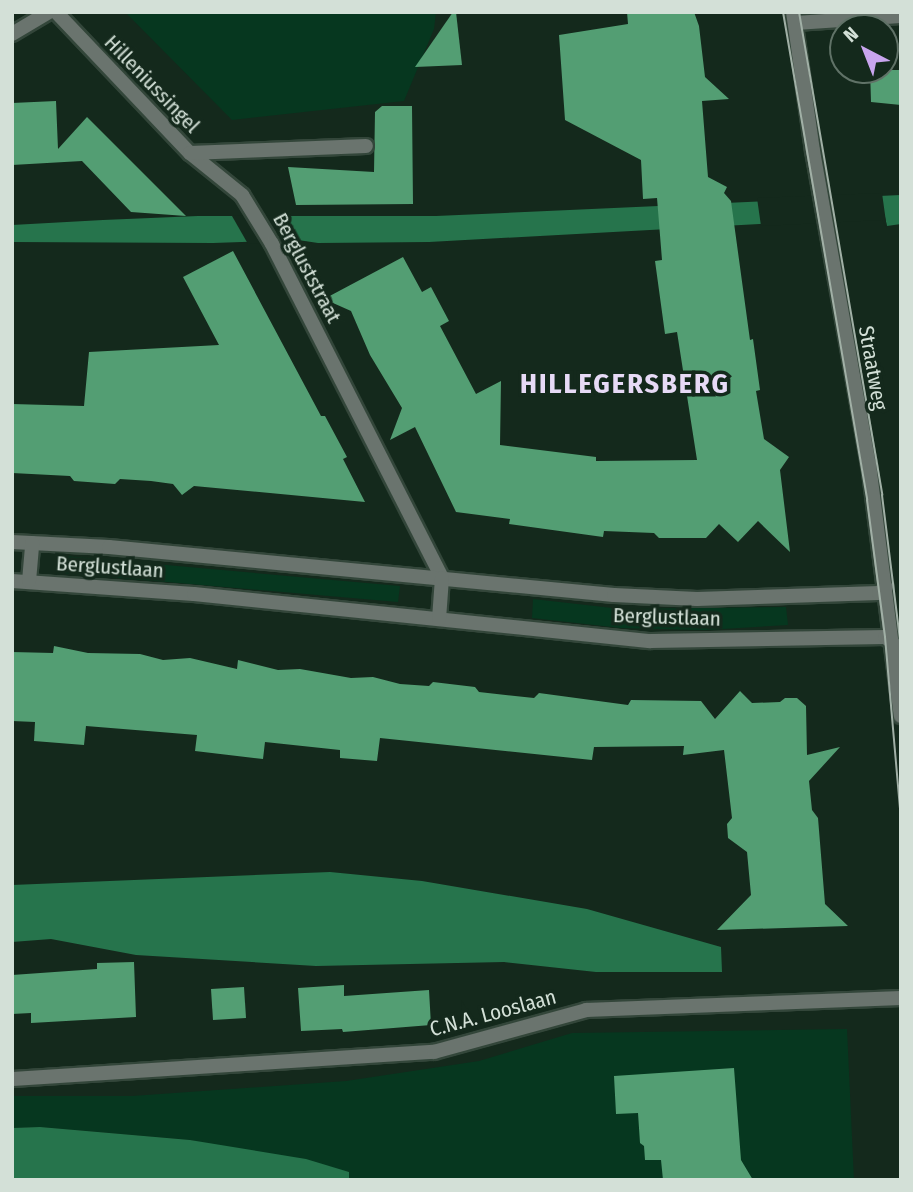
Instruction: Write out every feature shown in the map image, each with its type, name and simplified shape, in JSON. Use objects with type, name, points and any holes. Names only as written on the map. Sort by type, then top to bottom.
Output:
[{"type":"street","points":[[12,34],[49,12]]},
{"type":"street","name":"Hilleniussingel","points":[[56,12],[190,153]]},
{"type":"street","points":[[794,18],[901,16]]},
{"type":"street","name":"Straatweg","points":[[794,18],[813,151],[869,464],[901,716]]},
{"type":"street","points":[[190,153],[366,146]]},
{"type":"street","name":"Bergluststraat","points":[[190,153],[243,195],[256,216],[442,578]]},
{"type":"street","name":"Berglustlaan","points":[[12,542],[122,548],[614,595],[697,599],[878,593],[886,587]]},
{"type":"street","name":"Berglustlaan","points":[[29,581],[32,543]]},
{"type":"street","points":[[439,619],[442,578]]},
{"type":"street","name":"Berglustlaan","points":[[12,581],[651,641],[885,637],[893,643]]},
{"type":"street","name":"C.N.A. Looslaan","points":[[12,1079],[434,1052],[586,1010],[901,998]]},
{"type":"shaded area","points":[[125,12],[436,12],[434,29],[404,101],[232,120]]},
{"type":"shaded area","points":[[901,195],[901,224],[887,226],[885,217],[429,242],[12,242],[12,225],[103,220],[198,216],[436,216]]},
{"type":"shaded area","points":[[65,556],[400,586],[398,602],[64,573],[60,570],[59,558]]},
{"type":"shaded area","points":[[533,599],[621,609],[786,607],[788,625],[706,630],[621,628],[532,618]]},
{"type":"shaded area","points":[[330,872],[422,881],[587,909],[721,947],[722,972],[596,972],[504,962],[316,966],[136,955],[51,939],[12,942],[12,885]]},
{"type":"shaded area","points":[[847,1029],[854,1180],[349,1180],[349,1172],[190,1140],[40,1127],[12,1128],[12,1096],[132,1096],[346,1081],[479,1061],[572,1033]]},
{"type":"shaded area","points":[[40,1127],[190,1140],[306,1159],[349,1172],[349,1180],[12,1180],[12,1128]]},
{"type":"pier","points":[[882,193],[887,229],[882,220],[761,226],[757,198]]},
{"type":"pier","points":[[283,215],[299,243],[248,244],[232,216]]},
{"type":"building","points":[[453,12],[456,12],[462,65],[415,67]]},
{"type":"building","points":[[627,12],[694,12],[699,26],[705,77],[729,99],[702,101],[708,177],[727,187],[724,193],[731,201],[750,340],[753,339],[760,390],[756,391],[764,439],[789,457],[780,470],[790,552],[758,521],[738,542],[719,524],[706,538],[659,538],[654,533],[604,531],[603,537],[509,524],[510,519],[456,512],[415,427],[390,440],[402,408],[370,355],[351,311],[324,299],[403,257],[422,292],[431,287],[449,321],[440,326],[476,394],[501,381],[500,445],[596,457],[596,461],[697,460],[677,332],[665,334],[655,261],[662,260],[657,198],[643,199],[641,160],[565,120],[559,35],[628,24]]},
{"type":"building","points":[[901,70],[901,105],[871,102],[870,84],[899,84]]},
{"type":"building","points":[[56,101],[58,149],[87,117],[186,216],[131,212],[82,161],[12,165],[12,103]]},
{"type":"building","points":[[382,106],[412,106],[413,204],[296,205],[288,167],[374,172],[375,112]]},
{"type":"building","points":[[233,251],[321,416],[325,416],[347,457],[343,459],[365,502],[194,486],[182,495],[173,484],[151,481],[120,479],[115,484],[74,481],[70,476],[12,473],[12,404],[84,406],[89,352],[219,345],[183,277]]},
{"type":"building","points":[[54,646],[88,653],[140,654],[163,660],[190,658],[237,669],[238,660],[278,670],[300,669],[351,678],[373,677],[400,684],[429,686],[433,682],[475,687],[479,692],[534,698],[539,693],[628,705],[631,700],[701,701],[715,719],[740,691],[752,703],[797,698],[806,706],[807,755],[840,747],[809,781],[812,810],[818,818],[825,904],[848,926],[717,930],[751,895],[747,852],[728,838],[727,824],[732,818],[724,750],[683,755],[684,746],[594,747],[592,760],[380,738],[377,761],[340,758],[340,750],[265,742],[263,759],[195,751],[197,735],[86,726],[84,745],[34,741],[35,722],[12,721],[12,652],[53,653]]},
{"type":"building","points":[[134,962],[136,1017],[31,1023],[31,1013],[12,1014],[12,975],[97,969],[97,963]]},
{"type":"building","points":[[344,985],[344,996],[429,990],[431,1025],[343,1032],[342,1029],[301,1031],[298,988]]},
{"type":"building","points":[[244,987],[246,1018],[213,1020],[211,989]]},
{"type":"building","points":[[734,1068],[741,1160],[753,1180],[663,1180],[661,1160],[645,1160],[644,1146],[640,1143],[638,1113],[616,1114],[614,1076]]},
{"type":"tram line","points":[[783,12],[867,500],[885,637],[901,819]]},
{"type":"tram line","points":[[799,12],[882,495],[901,647]]},
{"type":"district","name":"HILLEGERSBERG","points":[[625,384]]}]
